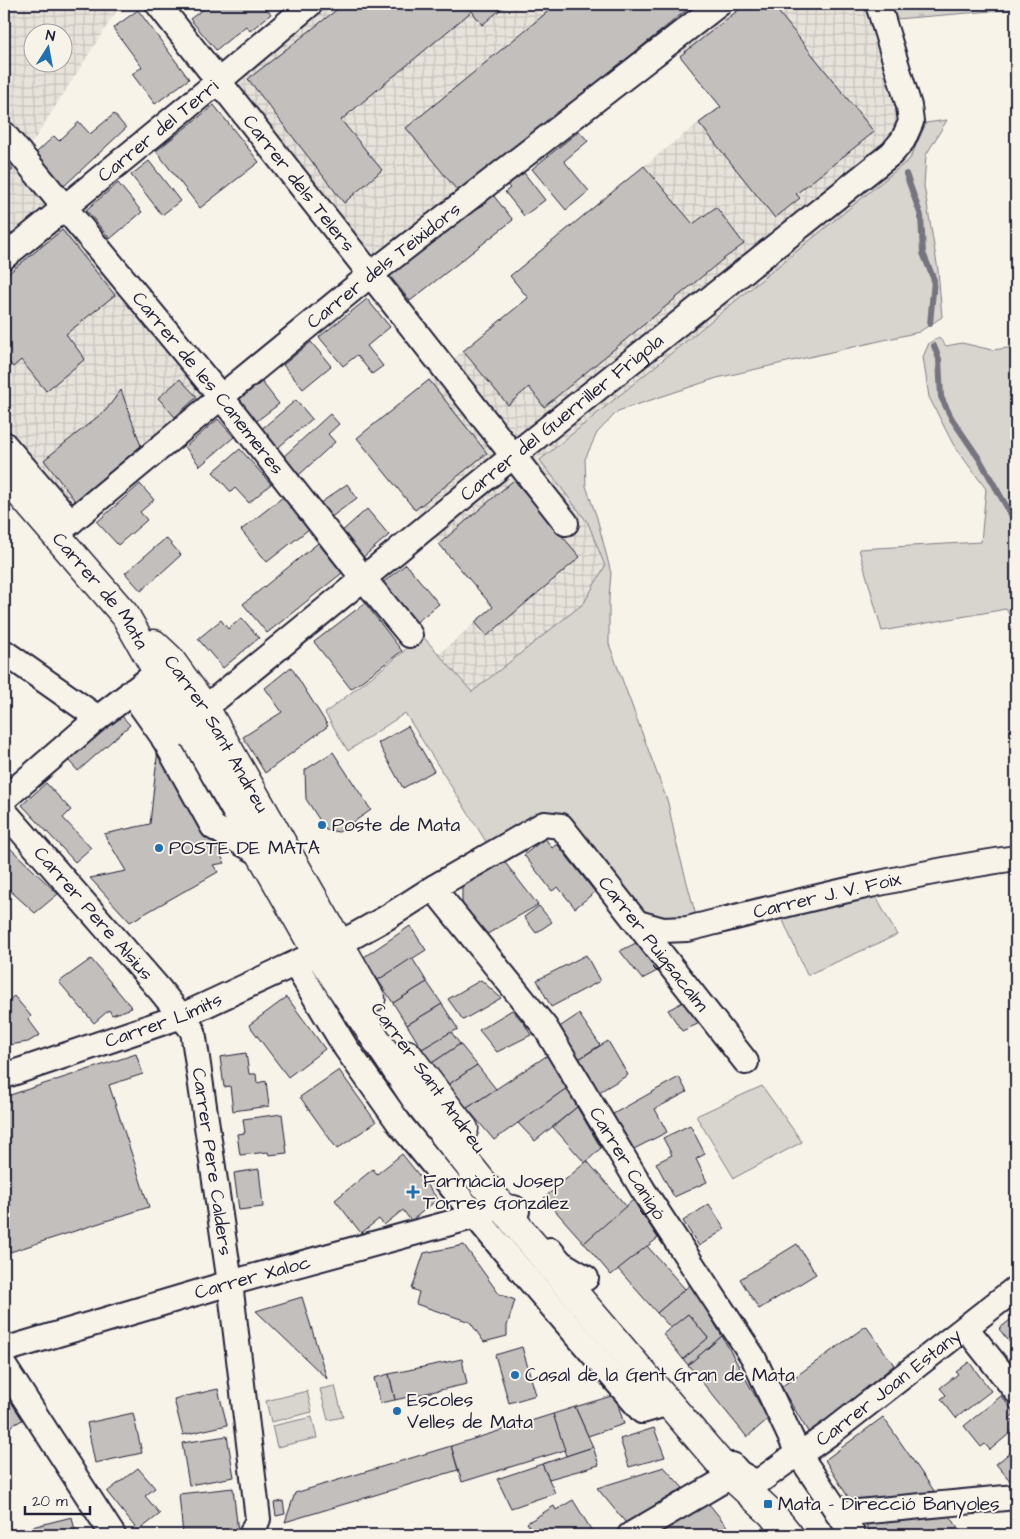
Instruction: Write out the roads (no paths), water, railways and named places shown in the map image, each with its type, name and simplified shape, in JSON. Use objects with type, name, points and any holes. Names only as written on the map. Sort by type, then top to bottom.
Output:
[{"type":"main road","name":"Carrer de Mata","points":[[4,475],[63,528],[125,615],[280,888],[326,949]]},
{"type":"main road","name":"Carrer Sant Andreu","points":[[125,615],[169,658],[186,725],[258,803],[326,949],[416,1099],[500,1206],[635,1364],[669,1403],[742,1477]]},
{"type":"main road","name":"Carrer Sant Andreu","points":[[326,949],[365,990],[409,1057],[521,1203],[586,1278],[789,1535]]},
{"type":"street","name":"Carrer dels Telers","points":[[158,4],[220,80],[370,275],[566,523]]},
{"type":"street","name":"Carrer del Terri","points":[[4,257],[310,4]]},
{"type":"street","name":"Carrer dels Teixidors","points":[[63,528],[370,275],[719,4]]},
{"type":"street","name":"Carrer del Guerriller Frigola","points":[[186,725],[513,456],[892,153],[903,140],[911,122],[909,106],[878,4]]},
{"type":"street","name":"Carrer de les Canemeres","points":[[4,134],[221,397],[410,635]]},
{"type":"street","name":"Carrer de Mata","points":[[4,444],[63,528]]},
{"type":"street","points":[[4,652],[98,718]]},
{"type":"street","points":[[5,812],[98,718],[157,673]]},
{"type":"street","points":[[130,692],[186,725]]},
{"type":"street","name":"Carrer Pere Alsius","points":[[5,812],[182,1016]]},
{"type":"street","name":"Carrer Límits","points":[[4,1076],[182,1016],[326,949],[386,918],[433,888],[544,824],[561,826]]},
{"type":"street","name":"Carrer Puigsacalm","points":[[561,826],[746,1062]]},
{"type":"street","name":"Carrer J. V. Foix","points":[[638,923],[662,930],[688,929],[834,893],[969,865],[1016,858]]},
{"type":"street","name":"Carrer Canigó","points":[[433,888],[545,1027],[643,1190],[753,1358],[798,1453]]},
{"type":"street","points":[[326,949],[346,1048],[399,1123],[642,1411],[669,1403]]},
{"type":"street","name":"Carrer Pere Calders","points":[[182,1016],[193,1031],[230,1283],[255,1527]]},
{"type":"street","points":[[500,1206],[514,1208],[561,1263],[586,1278]]},
{"type":"street","name":"Carrer Xaloc","points":[[4,1350],[230,1283],[476,1216],[500,1206]]},
{"type":"street","name":"Carrer Joan Estany","points":[[630,1535],[742,1477],[812,1446],[1016,1288]]},
{"type":"street","points":[[966,1328],[1016,1391]]},
{"type":"street","points":[[635,1364],[655,1378],[742,1477]]},
{"type":"street","points":[[4,1366],[113,1535]]},
{"type":"street","points":[[798,1453],[853,1535]]},
{"type":"street","points":[[838,1514],[1016,1498]]},
{"type":"waterway","points":[[906,174],[921,216],[923,253],[934,280],[930,324]]},
{"type":"waterway","points":[[934,346],[939,359],[941,397],[952,419],[980,460],[1016,523]]},
{"type":"place","name":"Poste de Mata","points":[[322,825]]},
{"type":"place","name":"POSTE DE MATA","points":[[159,848]]},
{"type":"place","name":"Farmàcia Josep Torres Gonzalez","points":[[413,1192]]},
{"type":"place","name":"Casal de la Gent Gran de Mata","points":[[515,1375]]},
{"type":"place","name":"Escoles Velles de Mata","points":[[397,1411]]},
{"type":"place","name":"Mata - Direcció Banyoles","points":[[768,1504]]}]
